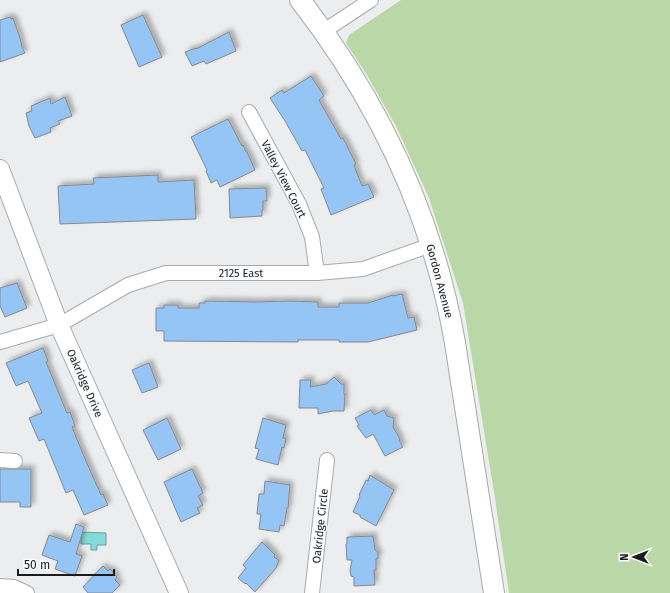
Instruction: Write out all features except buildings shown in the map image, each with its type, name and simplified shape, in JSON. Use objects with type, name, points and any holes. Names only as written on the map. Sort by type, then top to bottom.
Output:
[{"type":"main road","name":"Gordon Avenue","points":[[300,0],[324,31],[356,82],[386,135],[411,188],[431,245],[441,277],[453,330],[494,593]]},
{"type":"street","points":[[324,31],[371,0]]},
{"type":"street","name":"Valley View Court","points":[[248,112],[300,204],[312,237],[317,272]]},
{"type":"street","name":"Oakridge Drive","points":[[0,169],[59,325],[179,593]]},
{"type":"street","name":"2125 East","points":[[0,342],[59,325],[128,285],[166,273],[317,272],[363,269],[431,245]]},
{"type":"street","points":[[0,460],[15,461]]},
{"type":"street","name":"Oakridge Circle","points":[[312,593],[327,460]]},
{"type":"street","points":[[0,586],[14,587],[26,593]]},
{"type":"green space","points":[[401,0],[670,0],[670,593],[509,593],[463,303],[429,198],[396,126],[367,75],[346,43],[349,35]]},
{"type":"water","points":[[81,532],[106,533],[106,545],[97,545],[97,550],[91,550],[91,544],[81,544]]}]
